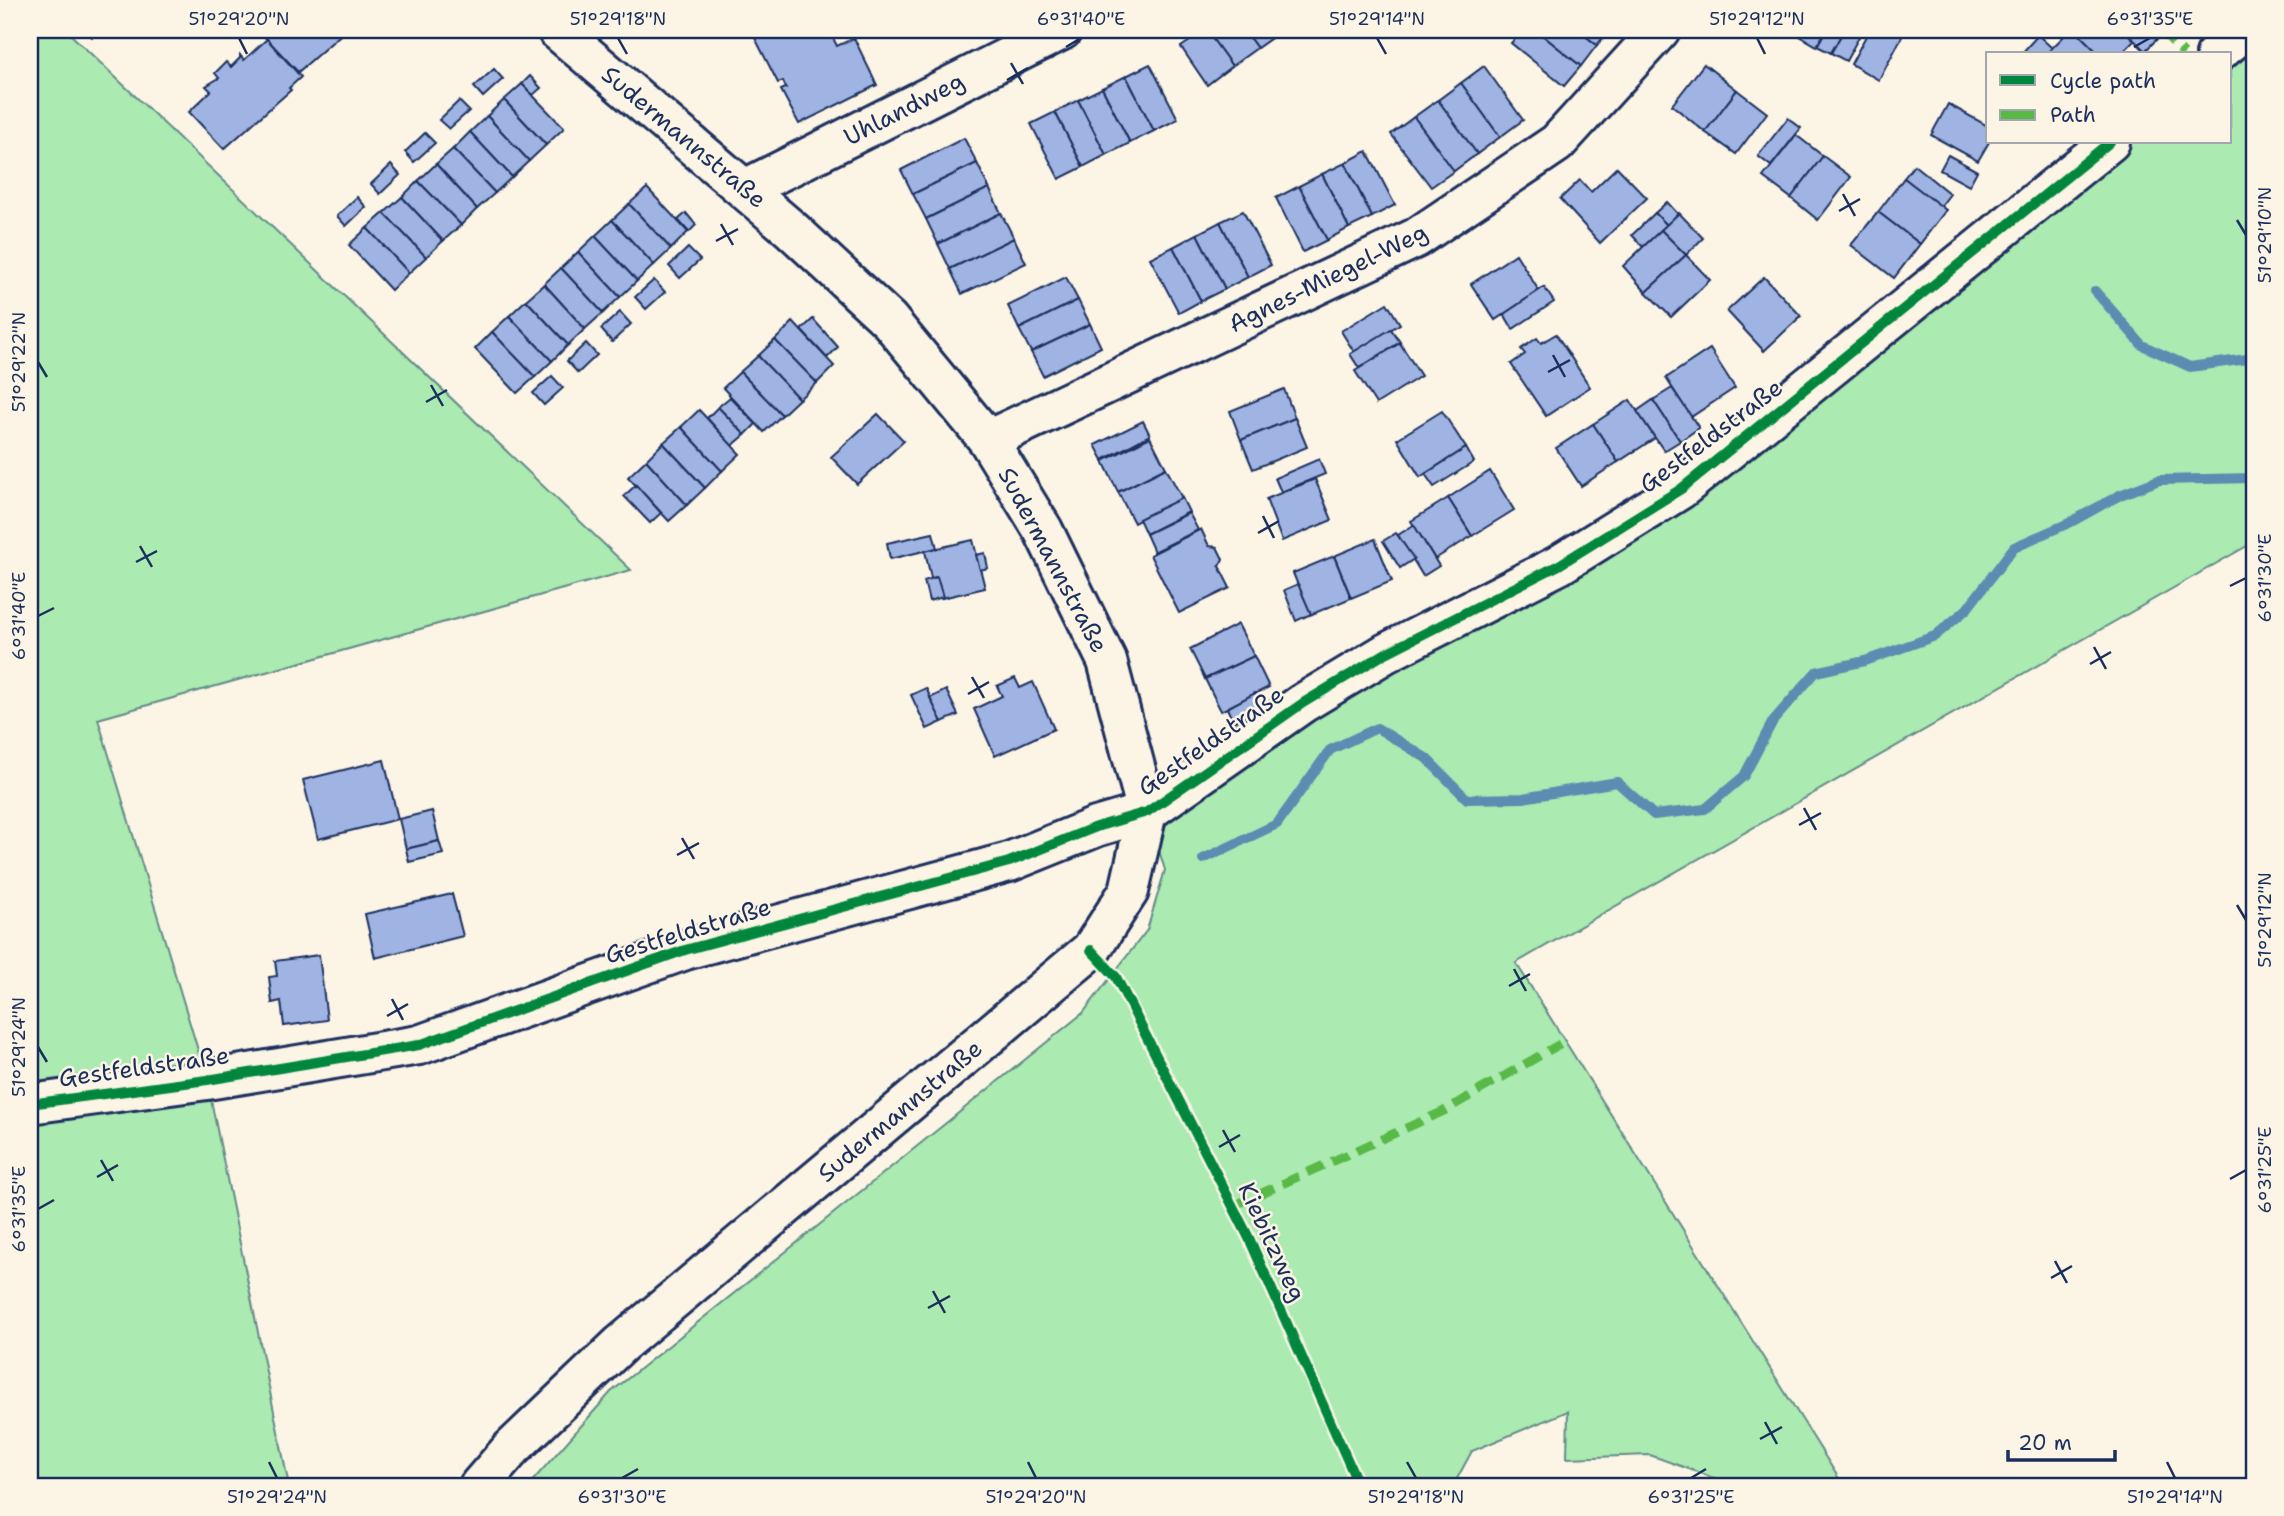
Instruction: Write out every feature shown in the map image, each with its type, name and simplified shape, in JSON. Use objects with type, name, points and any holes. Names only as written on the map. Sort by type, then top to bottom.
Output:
[{"type":"street","name":"Sudermannstraße","points":[[479,1486],[511,1449],[621,1344],[1091,950],[1129,891],[1147,812],[1107,661],[1043,530],[988,440],[889,320],[745,189],[557,30]]},
{"type":"street","name":"Uhlandweg","points":[[745,189],[1062,30]]},
{"type":"street","name":"Agnes-Miegel-Weg","points":[[988,440],[1416,238],[1557,143],[1660,30]]},
{"type":"street","points":[[2218,52],[2246,30]]},
{"type":"street","name":"Gestfeldstraße","points":[[30,1104],[207,1080],[419,1045],[685,950],[1009,862],[1096,828],[1147,812],[1315,696],[1386,653],[1559,565],[1681,489],[2108,144]]},
{"type":"green space","points":[[30,30],[66,30],[631,570],[98,719],[207,1080],[289,1486],[30,1486]]},
{"type":"green space","points":[[2254,36],[2254,542],[1516,963],[1843,1485],[1736,1486],[1650,1455],[1567,1458],[1568,1411],[1472,1451],[1453,1486],[528,1486],[611,1392],[1083,1013],[1147,930],[1165,870],[1147,812],[1559,565],[1990,242],[2129,144],[2232,144],[2232,52]]},
{"type":"building","points":[[85,30],[100,30],[92,37]]},
{"type":"building","points":[[269,30],[346,30],[298,72],[263,35]]},
{"type":"building","points":[[751,30],[829,30],[837,46],[854,38],[877,85],[799,124],[781,90],[786,88],[783,81],[778,83]]},
{"type":"building","points":[[1206,30],[1244,30],[1257,48],[1232,66]]},
{"type":"building","points":[[1206,30],[1232,66],[1207,85],[1181,47]]},
{"type":"building","points":[[1244,30],[1283,30],[1257,48]]},
{"type":"building","points":[[1522,30],[1536,30],[1581,66],[1564,86],[1511,43]]},
{"type":"building","points":[[1536,30],[1578,30],[1597,45],[1581,66]]},
{"type":"building","points":[[1578,30],[1610,30],[1597,45]]},
{"type":"building","points":[[1790,30],[1826,30],[1817,46]]},
{"type":"building","points":[[1826,30],[1844,30],[1831,53],[1817,46]]},
{"type":"building","points":[[1844,30],[1861,33],[1846,61],[1831,53]]},
{"type":"building","points":[[1869,30],[1905,31],[1879,80],[1851,64]]},
{"type":"building","points":[[2070,30],[2075,30],[2097,52],[2048,52]]},
{"type":"building","points":[[2075,30],[2124,30],[2135,40],[2123,52],[2097,52]]},
{"type":"building","points":[[2124,30],[2147,30],[2157,39],[2145,51]]},
{"type":"building","points":[[2038,35],[2052,48],[2048,52],[2023,52]]},
{"type":"building","points":[[267,39],[301,77],[289,88],[291,90],[224,149],[189,112],[211,91],[206,86],[219,78],[215,73],[226,62],[231,67],[240,55],[244,60]]},
{"type":"building","points":[[1150,64],[1178,119],[1154,131],[1126,76]]},
{"type":"building","points":[[1704,64],[1737,90],[1705,132],[1672,105]]},
{"type":"building","points":[[1484,66],[1523,120],[1500,137],[1461,83]]},
{"type":"building","points":[[494,69],[503,79],[483,97],[474,87]]},
{"type":"building","points":[[530,76],[541,88],[533,95],[522,84]]},
{"type":"building","points":[[1126,76],[1154,131],[1130,143],[1102,88]]},
{"type":"building","points":[[1461,83],[1500,137],[1477,154],[1438,100]]},
{"type":"building","points":[[522,84],[564,128],[546,145],[504,100]]},
{"type":"building","points":[[1102,88],[1130,143],[1106,155],[1078,100]]},
{"type":"building","points":[[1737,90],[1767,113],[1736,154],[1705,132]]},
{"type":"building","points":[[504,100],[546,145],[529,161],[487,116]]},
{"type":"building","points":[[1078,100],[1106,155],[1083,167],[1055,112]]},
{"type":"building","points":[[1438,100],[1477,154],[1454,171],[1414,117]]},
{"type":"building","points":[[459,101],[469,111],[449,129],[439,120]]},
{"type":"building","points":[[1948,104],[1986,125],[1988,144],[1978,161],[1931,135]]},
{"type":"building","points":[[1055,112],[1083,167],[1059,179],[1031,124]]},
{"type":"building","points":[[487,116],[529,161],[512,177],[470,132]]},
{"type":"building","points":[[1414,117],[1454,171],[1431,187],[1391,134]]},
{"type":"building","points":[[1788,118],[1801,128],[1771,166],[1758,156]]},
{"type":"building","points":[[470,132],[512,177],[495,193],[453,149]]},
{"type":"building","points":[[425,133],[435,143],[414,162],[405,152]]},
{"type":"building","points":[[1796,135],[1823,156],[1791,198],[1763,177]]},
{"type":"building","points":[[964,138],[977,163],[913,194],[901,170]]},
{"type":"building","points":[[453,149],[495,193],[477,209],[436,164]]},
{"type":"building","points":[[1367,151],[1395,205],[1372,217],[1345,163]]},
{"type":"building","points":[[1948,155],[1977,171],[1969,186],[1940,170]]},
{"type":"building","points":[[1823,156],[1851,177],[1818,220],[1791,198]]},
{"type":"building","points":[[977,163],[989,188],[926,219],[913,194]]},
{"type":"building","points":[[1345,163],[1372,217],[1349,228],[1322,174]]},
{"type":"building","points":[[436,164],[477,209],[461,225],[418,181]]},
{"type":"building","points":[[391,165],[400,175],[380,194],[371,184]]},
{"type":"building","points":[[1914,165],[1950,194],[1940,207],[1904,178]]},
{"type":"building","points":[[1617,167],[1647,198],[1600,243],[1560,199],[1580,180],[1591,192]]},
{"type":"building","points":[[1322,174],[1349,228],[1327,240],[1299,186]]},
{"type":"building","points":[[1904,178],[1946,210],[1920,244],[1878,212]]},
{"type":"building","points":[[418,181],[461,225],[443,241],[402,197]]},
{"type":"building","points":[[1299,186],[1327,240],[1303,252],[1276,198]]},
{"type":"building","points":[[647,188],[688,232],[671,249],[629,204]]},
{"type":"building","points":[[989,188],[1001,213],[938,244],[926,219]]},
{"type":"building","points":[[357,197],[366,207],[346,226],[337,216]]},
{"type":"building","points":[[402,197],[443,241],[426,257],[384,213]]},
{"type":"building","points":[[1667,202],[1678,214],[1667,225],[1655,213]]},
{"type":"building","points":[[629,204],[671,249],[654,265],[612,220]]},
{"type":"building","points":[[1243,211],[1271,265],[1248,277],[1220,222]]},
{"type":"building","points":[[1878,212],[1920,244],[1894,278],[1851,245]]},
{"type":"building","points":[[384,213],[426,257],[409,273],[367,228]]},
{"type":"building","points":[[686,213],[696,225],[689,232],[678,220]]},
{"type":"building","points":[[1001,213],[1014,238],[950,269],[938,244]]},
{"type":"building","points":[[1655,213],[1667,225],[1643,247],[1632,235]]},
{"type":"building","points":[[1679,213],[1703,238],[1686,255],[1661,230]]},
{"type":"building","points":[[612,220],[654,265],[637,281],[595,236]]},
{"type":"building","points":[[1220,222],[1248,277],[1225,289],[1197,234]]},
{"type":"building","points":[[367,228],[409,273],[391,290],[349,245]]},
{"type":"building","points":[[1661,230],[1686,255],[1646,292],[1623,266]]},
{"type":"building","points":[[1197,234],[1225,289],[1201,301],[1173,247]]},
{"type":"building","points":[[595,236],[637,281],[620,297],[578,252]]},
{"type":"building","points":[[1014,238],[1026,263],[962,294],[950,269]]},
{"type":"building","points":[[1173,247],[1201,301],[1179,313],[1150,258]]},
{"type":"building","points":[[688,248],[700,260],[680,278],[669,266]]},
{"type":"building","points":[[578,252],[620,297],[603,313],[561,268]]},
{"type":"building","points":[[1516,254],[1539,291],[1495,320],[1471,284]]},
{"type":"building","points":[[1686,255],[1710,280],[1671,317],[1646,292]]},
{"type":"building","points":[[561,268],[603,313],[585,329],[544,284]]},
{"type":"building","points":[[1066,277],[1078,300],[1019,329],[1008,306]]},
{"type":"building","points":[[1764,277],[1801,316],[1764,351],[1727,311]]},
{"type":"building","points":[[654,280],[665,292],[646,309],[635,297]]},
{"type":"building","points":[[544,284],[585,329],[568,345],[526,300]]},
{"type":"building","points":[[1544,287],[1554,302],[1513,329],[1504,314]]},
{"type":"building","points":[[526,300],[568,345],[552,361],[509,316]]},
{"type":"building","points":[[1078,300],[1090,324],[1031,352],[1019,329]]},
{"type":"building","points":[[1387,303],[1400,324],[1354,352],[1341,331]]},
{"type":"building","points":[[620,312],[631,324],[612,342],[601,329]]},
{"type":"building","points":[[509,316],[552,361],[535,377],[492,332]]},
{"type":"building","points":[[813,319],[838,347],[827,358],[801,330]]},
{"type":"building","points":[[793,322],[834,366],[817,383],[775,340]]},
{"type":"building","points":[[1090,324],[1101,347],[1043,376],[1031,352]]},
{"type":"building","points":[[1391,329],[1400,342],[1359,368],[1350,354]]},
{"type":"building","points":[[492,332],[535,377],[517,393],[475,349]]},
{"type":"building","points":[[1556,334],[1590,387],[1546,416],[1511,364],[1525,354],[1521,349],[1537,338],[1541,343]]},
{"type":"building","points":[[775,340],[817,383],[799,399],[758,356]]},
{"type":"building","points":[[586,343],[597,355],[578,373],[567,361]]},
{"type":"building","points":[[1400,343],[1421,376],[1376,404],[1355,371]]},
{"type":"building","points":[[1710,349],[1735,388],[1691,417],[1666,378]]},
{"type":"building","points":[[758,356],[799,399],[782,415],[740,372]]},
{"type":"building","points":[[740,372],[782,415],[764,432],[723,388]]},
{"type":"building","points":[[552,376],[563,388],[544,405],[533,393]]},
{"type":"building","points":[[1672,388],[1699,428],[1680,441],[1653,400]]},
{"type":"building","points":[[1284,389],[1295,418],[1241,440],[1230,411]]},
{"type":"building","points":[[730,397],[756,424],[745,435],[718,407]]},
{"type":"building","points":[[1630,400],[1655,438],[1618,462],[1593,424]]},
{"type":"building","points":[[1653,400],[1680,441],[1664,451],[1637,411]]},
{"type":"building","points":[[718,407],[745,435],[732,446],[707,418]]},
{"type":"building","points":[[699,410],[740,454],[722,471],[681,427]]},
{"type":"building","points":[[1442,411],[1466,448],[1420,477],[1397,439]]},
{"type":"building","points":[[878,414],[904,441],[857,484],[831,457]]},
{"type":"building","points":[[1295,418],[1307,447],[1253,469],[1241,440]]},
{"type":"building","points":[[1143,421],[1150,435],[1103,460],[1095,445]]},
{"type":"building","points":[[1593,424],[1618,462],[1581,486],[1556,448]]},
{"type":"building","points":[[681,427],[722,471],[705,488],[663,443]]},
{"type":"building","points":[[1150,437],[1166,468],[1118,492],[1103,461]]},
{"type":"building","points":[[663,443],[705,488],[687,505],[646,460]]},
{"type":"building","points":[[1466,448],[1474,462],[1434,487],[1425,474]]},
{"type":"building","points":[[1319,459],[1325,474],[1281,492],[1275,478]]},
{"type":"building","points":[[646,460],[687,505],[669,521],[628,477]]},
{"type":"building","points":[[1166,468],[1182,498],[1134,523],[1118,492]]},
{"type":"building","points":[[1490,471],[1514,510],[1472,536],[1448,498]]},
{"type":"building","points":[[1315,479],[1332,520],[1282,541],[1266,499]]},
{"type":"building","points":[[636,485],[661,513],[650,523],[624,496]]},
{"type":"building","points":[[1182,498],[1189,512],[1146,534],[1139,519]]},
{"type":"building","points":[[1448,498],[1472,536],[1435,559],[1411,521]]},
{"type":"building","points":[[1189,513],[1198,530],[1154,552],[1146,534]]},
{"type":"building","points":[[1414,525],[1439,566],[1423,576],[1398,535]]},
{"type":"building","points":[[1201,529],[1209,546],[1217,547],[1223,559],[1219,566],[1230,588],[1179,613],[1150,555]]},
{"type":"building","points":[[933,533],[937,548],[890,559],[887,543]]},
{"type":"building","points":[[1396,533],[1414,559],[1400,568],[1383,541]]},
{"type":"building","points":[[1375,539],[1392,581],[1351,598],[1334,556]]},
{"type":"building","points":[[973,540],[985,588],[942,598],[937,577],[931,578],[925,551]]},
{"type":"building","points":[[985,553],[988,568],[980,570],[976,555]]},
{"type":"building","points":[[1334,556],[1351,598],[1310,615],[1293,573]]},
{"type":"building","points":[[937,577],[943,597],[929,601],[924,581]]},
{"type":"building","points":[[1298,584],[1311,614],[1296,621],[1284,590]]},
{"type":"building","points":[[1238,624],[1254,656],[1205,679],[1190,649]]},
{"type":"building","points":[[1254,656],[1269,687],[1221,711],[1205,679]]},
{"type":"building","points":[[1015,678],[1020,688],[1033,682],[1054,729],[995,756],[974,709],[1002,696],[997,686]]},
{"type":"building","points":[[926,688],[942,722],[927,729],[911,695]]},
{"type":"building","points":[[946,690],[958,715],[942,722],[930,698]]},
{"type":"building","points":[[1255,693],[1262,707],[1233,722],[1227,708]]},
{"type":"building","points":[[384,760],[398,819],[318,839],[303,780]]},
{"type":"building","points":[[432,811],[439,841],[406,849],[399,819]]},
{"type":"building","points":[[439,841],[443,854],[409,862],[406,849]]},
{"type":"building","points":[[452,894],[463,936],[375,958],[365,914]]},
{"type":"building","points":[[319,955],[327,1020],[284,1026],[281,1001],[272,1003],[269,977],[277,976],[275,961]]},
{"type":"waterway","points":[[2095,291],[2142,345],[2190,367],[2254,358]]},
{"type":"waterway","points":[[1203,859],[1277,824],[1330,750],[1377,728],[1426,758],[1467,799],[1523,798],[1617,782],[1654,815],[1705,809],[1744,776],[1773,721],[1816,672],[1865,661],[1935,636],[1967,609],[2014,547],[2069,523],[2120,495],[2159,480],[2254,478]]},
{"type":"marked path","points":[[2161,30],[2182,52]]},
{"type":"marked path","points":[[2244,32],[2254,37]]},
{"type":"marked path","points":[[1233,1206],[1444,1111],[1560,1044]]},
{"type":"cycle path","points":[[30,1104],[207,1080],[419,1045],[685,950],[1009,862],[1096,827],[1147,812],[1303,703],[1386,653],[1559,565],[1681,489],[2108,144]]},
{"type":"cycle path","name":"Kiebitzweg","points":[[1091,950],[1116,977],[1249,1238],[1359,1486]]}]
